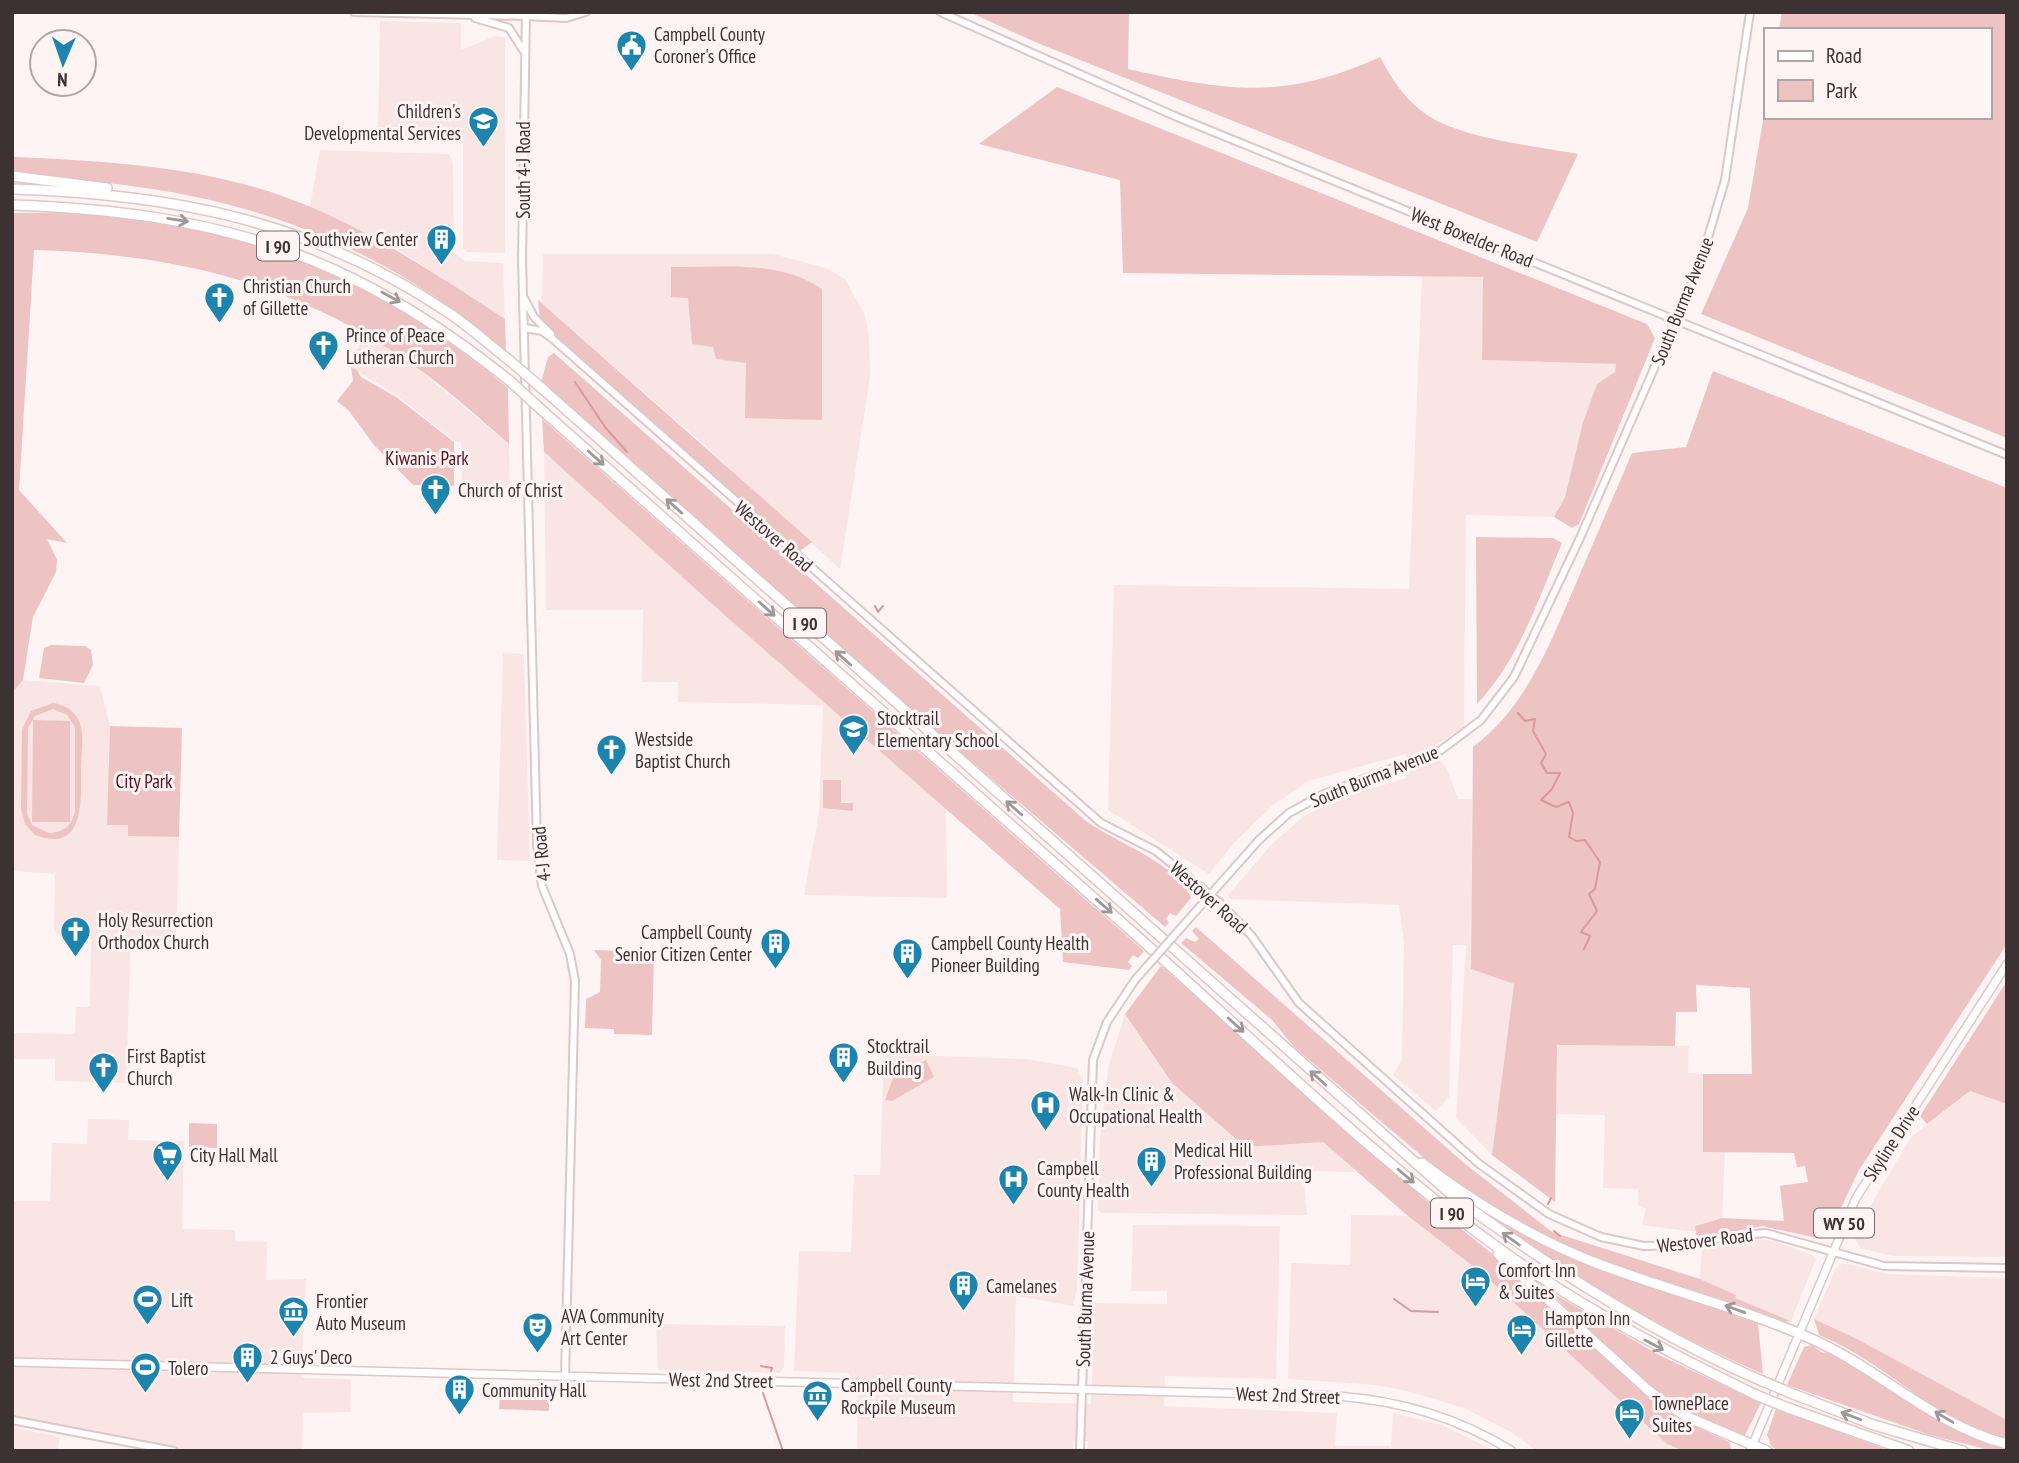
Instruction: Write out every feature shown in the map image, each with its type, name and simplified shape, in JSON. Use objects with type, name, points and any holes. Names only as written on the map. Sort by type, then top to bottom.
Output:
[{"type":"highway","name":"I 90","points":[[12,176],[198,203],[315,243],[402,285],[447,311],[545,391],[1349,1107],[1453,1196],[1592,1293],[1667,1336],[1793,1394],[1874,1425],[1963,1451]]},
{"type":"highway","name":"I 90","points":[[12,190],[147,198],[258,222]]},
{"type":"highway","name":"I 90","points":[[12,207],[145,215],[246,235],[335,269],[440,326],[510,381],[1175,970],[1328,1109],[1536,1286],[1650,1391],[1685,1416],[1751,1448],[1767,1451]]},
{"type":"highway","name":"I 90","points":[[1349,1107],[1466,1195],[1557,1245],[1595,1262],[1702,1297],[1798,1334],[1852,1358],[1945,1419],[2007,1444]]},
{"type":"highway","name":"I 90","points":[[1438,1203],[1539,1276],[1607,1319],[1756,1395],[1909,1451]]},
{"type":"main road","name":"Skyline Drive","points":[[1751,1448],[1832,1251],[1868,1177],[2007,964]]},
{"type":"main road","name":"West 2nd Street","points":[[12,1362],[1337,1396],[1386,1402],[1461,1423],[1512,1451]]},
{"type":"street","points":[[354,12],[526,14],[566,18],[586,12]]},
{"type":"street","name":"West Boxelder Road","points":[[940,12],[1177,117],[2007,455]]},
{"type":"street","name":"South Burma Avenue","points":[[1080,1451],[1093,1060],[1107,1022],[1135,980],[1259,840],[1289,813],[1324,794],[1441,750],[1465,734],[1494,705],[1531,647],[1701,261],[1724,180],[1750,12]]},
{"type":"street","name":"South 4-J Road","points":[[524,328],[526,14]]},
{"type":"street","points":[[466,15],[509,28],[524,52]]},
{"type":"street","points":[[524,298],[553,339]]},
{"type":"street","name":"Westover Road","points":[[524,328],[542,331],[553,339],[1093,816],[1156,851],[1210,894],[1251,935],[1299,1003],[1478,1164],[1549,1214],[1601,1237],[1644,1246],[1691,1245],[1730,1236],[1766,1233],[1884,1266],[2007,1268]]},
{"type":"street","name":"4-J Road","points":[[524,328],[538,857],[542,886],[570,954],[575,981],[565,1376]]},
{"type":"street","points":[[12,1420],[174,1451]]},
{"type":"shaded area","name":"Children's Developmental Services","points":[[380,21],[461,23],[461,50],[495,36],[505,37],[505,253],[466,252],[463,248],[463,143],[378,138]]},
{"type":"shaded area","points":[[320,150],[449,154],[453,163],[454,253],[465,261],[503,263],[505,319],[396,248],[310,207]]},
{"type":"shaded area","points":[[543,254],[773,254],[826,268],[845,279],[865,315],[869,338],[870,377],[840,569],[693,435],[538,300],[542,301]]},
{"type":"shaded area","points":[[1422,276],[1484,277],[1482,360],[1616,364],[1615,372],[1597,384],[1583,422],[1565,497],[1554,517],[1466,515],[1464,727],[1430,748],[1446,767],[1458,799],[1472,799],[1471,969],[1514,984],[1492,1155],[1456,1118],[1466,945],[1453,945],[1449,1097],[1436,1111],[1393,1075],[1402,1059],[1404,943],[1399,905],[1230,899],[1228,895],[1271,845],[1304,816],[1335,800],[1406,778],[1406,754],[1308,781],[1271,807],[1235,842],[1209,874],[1108,810],[1114,585],[1409,589]]},
{"type":"shaded area","points":[[365,334],[411,363],[509,444],[510,489],[470,488],[462,485],[461,443],[454,441],[397,395],[349,366]]},
{"type":"shaded area","points":[[544,452],[946,808],[947,898],[804,895],[819,812],[823,705],[678,702],[678,682],[642,682],[643,610],[546,610]]},
{"type":"shaded area","points":[[503,653],[523,654],[524,659],[530,861],[497,860]]},
{"type":"shaded area","points":[[23,680],[100,686],[110,726],[108,763],[129,825],[128,835],[179,837],[176,939],[131,939],[126,1083],[55,1081],[55,1059],[12,1059],[12,1033],[75,1034],[76,1007],[90,1007],[91,938],[57,936],[54,926],[55,874],[12,871],[12,693]]},
{"type":"shaded area","points":[[1125,1014],[1172,1083],[1245,1147],[1323,1142],[1356,1172],[1303,1171],[1307,1215],[1101,1213],[1098,1210],[1100,1140],[1108,1068]]},
{"type":"shaded area","points":[[1557,1045],[1689,1046],[1688,1073],[1703,1074],[1703,1152],[1725,1152],[1722,1218],[1695,1225],[1695,1232],[1642,1225],[1646,1209],[1638,1205],[1638,1189],[1603,1188],[1605,1115],[1556,1114]]},
{"type":"shaded area","points":[[884,1054],[1026,1059],[1077,1068],[1083,1081],[1077,1289],[1073,1306],[1016,1296],[1013,1402],[1091,1404],[1095,1303],[1167,1304],[1167,1291],[1131,1291],[1133,1225],[1280,1226],[1276,1379],[1165,1376],[1164,1406],[1337,1413],[1335,1446],[1391,1446],[1393,1413],[1442,1425],[1495,1451],[1088,1451],[1088,1441],[1073,1441],[1073,1451],[857,1451],[858,1390],[849,1373],[794,1371],[799,1251],[851,1252],[854,1175],[880,1175]]},
{"type":"shaded area","points":[[1970,1091],[2007,1104],[2007,1257],[1893,1256],[1860,1248],[1853,1235],[1911,1137]]},
{"type":"shaded area","points":[[88,1119],[129,1120],[128,1140],[184,1141],[182,1229],[235,1230],[235,1241],[267,1242],[266,1280],[306,1279],[301,1378],[351,1379],[350,1412],[303,1413],[302,1451],[185,1451],[162,1446],[160,1451],[139,1451],[141,1441],[12,1417],[12,1201],[50,1201],[52,1143],[87,1144]]},
{"type":"shaded area","points":[[1351,1215],[1408,1216],[1483,1274],[1667,1444],[1684,1451],[1537,1451],[1511,1432],[1464,1408],[1407,1391],[1376,1385],[1288,1379],[1291,1263],[1350,1265]]},
{"type":"shaded area","points":[[1749,1239],[1771,1240],[1812,1255],[1816,1259],[1791,1321],[1734,1298],[1735,1295],[1700,1279],[1702,1250]]},
{"type":"shaded area","points":[[1843,1263],[1887,1274],[2007,1278],[2007,1420],[1857,1339],[1814,1319],[1836,1268]]},
{"type":"shaded area","points":[[656,1324],[785,1326],[784,1367],[780,1373],[658,1370]]},
{"type":"shaded area","points":[[12,1427],[60,1437],[57,1451],[12,1451]]},
{"type":"green space","points":[[969,12],[1129,12],[1128,69],[1196,83],[1255,88],[1284,86],[1314,81],[1380,57],[1404,94],[1437,121],[1475,135],[1578,154],[1537,242],[1035,42]]},
{"type":"green space","points":[[1782,12],[2007,12],[2007,438],[1701,314],[1748,208],[1764,115],[1764,119],[1991,119],[1991,28],[1779,28]]},
{"type":"green space","points":[[1057,87],[1647,324],[1655,338],[1579,524],[1572,528],[1554,517],[1565,497],[1583,422],[1597,384],[1615,372],[1616,364],[1482,360],[1483,277],[1123,273],[1120,180],[979,144]]},
{"type":"green space","points":[[12,157],[164,168],[239,183],[311,207],[387,245],[505,319],[506,352],[473,324],[400,275],[321,236],[280,220],[196,197],[128,186],[12,173]]},
{"type":"green space","points":[[12,213],[98,214],[162,220],[228,234],[315,265],[397,307],[473,359],[508,388],[509,444],[410,363],[366,335],[277,293],[184,266],[136,258],[34,250],[19,490],[67,543],[47,539],[57,560],[56,572],[33,617],[23,680],[12,693]]},
{"type":"green space","points":[[730,266],[769,269],[805,279],[822,289],[822,420],[745,418],[746,363],[716,359],[713,347],[692,344],[688,298],[671,297],[671,267]]},
{"type":"green space","points":[[538,300],[812,542],[800,551],[793,548],[540,321]]},
{"type":"green space","points":[[554,353],[1086,821],[1175,875],[1191,898],[1176,916],[1170,913],[1166,919],[1169,923],[1165,927],[901,701],[541,383],[548,357]]},
{"type":"green space","name":"Kiwanis Park","points":[[351,367],[357,370],[361,377],[396,397],[454,442],[454,486],[413,485],[374,445],[349,411],[337,401],[353,381]]},
{"type":"green space","points":[[1713,371],[2007,488],[2007,944],[1859,1170],[1829,1233],[1817,1238],[1762,1226],[1700,1238],[1696,1235],[1695,1226],[1722,1218],[1784,1221],[1780,1186],[1808,1182],[1805,1166],[1797,1167],[1794,1153],[1703,1152],[1703,1074],[1752,1074],[1750,988],[1696,985],[1697,1012],[1676,1012],[1675,1046],[1557,1045],[1555,1202],[1492,1155],[1514,984],[1471,969],[1473,747],[1509,712],[1547,650],[1632,453],[1686,447]]},
{"type":"green space","points":[[542,419],[1144,951],[1138,958],[1133,955],[1128,962],[1132,966],[1129,970],[1063,962],[1060,909],[720,611],[544,452]]},
{"type":"green space","points":[[1476,537],[1553,538],[1562,543],[1516,648],[1477,704]]},
{"type":"green space","points":[[51,645],[85,646],[91,650],[93,665],[84,683],[39,678],[44,648]]},
{"type":"green space","points":[[53,703],[61,705],[74,713],[81,726],[80,809],[72,831],[63,837],[51,839],[35,835],[25,824],[21,809],[22,730],[31,711]],"holes":[[[53,709],[67,715],[75,727],[75,810],[67,827],[49,833],[32,825],[27,813],[28,728],[35,716]]]},
{"type":"green space","points":[[33,720],[70,721],[70,822],[32,822]]},
{"type":"green space","name":"City Park","points":[[110,726],[182,728],[179,837],[128,836],[128,825],[107,825]]},
{"type":"green space","points":[[823,780],[841,780],[841,803],[853,803],[853,811],[823,808]]},
{"type":"green space","points":[[1196,927],[1464,1163],[1552,1232],[1700,1279],[1736,1295],[1735,1298],[1791,1321],[1784,1322],[1740,1305],[1598,1260],[1548,1238],[1474,1195],[1436,1168],[1293,1046],[1272,1020],[1181,943],[1186,938],[1195,942],[1199,939],[1192,931]]},
{"type":"green space","points":[[594,950],[654,952],[652,1035],[614,1034],[614,1029],[585,1028],[586,999],[600,992],[601,960]]},
{"type":"green space","points":[[1161,966],[1422,1197],[1533,1287],[1648,1397],[1682,1420],[1729,1442],[1732,1451],[1684,1451],[1667,1444],[1483,1274],[1408,1216],[1323,1142],[1245,1147],[1172,1083],[1125,1014]]},
{"type":"green space","points":[[2007,981],[2007,1104],[1970,1091],[1927,1124],[1920,1116]]},
{"type":"green space","points":[[926,1060],[934,1077],[892,1101],[885,1100],[897,1067],[915,1066]]},
{"type":"green space","points":[[189,1123],[217,1124],[217,1148],[189,1147]]},
{"type":"green space","points":[[1479,1206],[1533,1237],[1758,1324],[1763,1374],[1651,1320],[1579,1279],[1511,1232]]},
{"type":"green space","points":[[1549,1291],[1659,1355],[1761,1403],[1745,1435],[1741,1436],[1695,1418],[1648,1386]]},
{"type":"green space","points":[[1814,1319],[1857,1339],[2007,1420],[2007,1441],[1957,1420],[1867,1360],[1819,1335]]},
{"type":"green space","points":[[1812,1345],[1823,1353],[1829,1352],[1845,1359],[1940,1420],[2007,1448],[2007,1451],[1993,1451],[1930,1435],[1787,1385],[1804,1347]]},
{"type":"green space","points":[[500,1391],[549,1393],[549,1411],[499,1409]]},
{"type":"green space","points":[[1776,1409],[1890,1451],[1779,1451],[1771,1446],[1767,1435]]},
{"type":"waterway","points":[[575,382],[605,427],[627,452]]},
{"type":"waterway","points":[[875,606],[878,612],[883,606]]},
{"type":"waterway","points":[[1518,713],[1525,721],[1535,719],[1533,731],[1546,754],[1541,763],[1547,773],[1560,773],[1552,789],[1541,800],[1556,807],[1569,802],[1573,813],[1569,837],[1576,841],[1585,840],[1600,862],[1595,889],[1589,894],[1597,911],[1581,932],[1590,936],[1584,949]]},
{"type":"waterway","points":[[1548,1204],[1551,1198]]},
{"type":"waterway","points":[[1554,1231],[1560,1236]]},
{"type":"waterway","points":[[1394,1299],[1411,1311],[1438,1312]]},
{"type":"waterway","points":[[761,1366],[772,1368],[771,1371]]},
{"type":"waterway","points":[[763,1393],[783,1451]]},
{"type":"place","name":"Campbell County Coroner's Office","points":[[631,72]]},
{"type":"place","name":"Children's Developmental Services","points":[[484,149]]},
{"type":"place","name":"Southview Center","points":[[441,266]]},
{"type":"place","name":"Christian Church of Gillette","points":[[220,324]]},
{"type":"place","name":"Prince of Peace Lutheran Church","points":[[323,373]]},
{"type":"place","name":"Church of Christ","points":[[435,517]]},
{"type":"place","name":"Stocktrail Elementary School","points":[[854,756]]},
{"type":"place","name":"Westside Baptist Church","points":[[612,777]]},
{"type":"place","name":"Holy Resurrection Orthodox Church","points":[[75,958]]},
{"type":"place","name":"Campbell County Senior Citizen Center","points":[[775,970]]},
{"type":"place","name":"Campbell County Health Pioneer Building","points":[[908,981]]},
{"type":"place","name":"Stocktrail Building","points":[[844,1084]]},
{"type":"place","name":"First Baptist Church","points":[[104,1094]]},
{"type":"place","name":"Walk-In Clinic & Occupational Health","points":[[1046,1132]]},
{"type":"place","name":"City Hall Mall","points":[[167,1182]]},
{"type":"place","name":"Medical Hill Professional Building","points":[[1151,1188]]},
{"type":"place","name":"Campbell County Health","points":[[1014,1206]]},
{"type":"place","name":"Comfort Inn & Suites","points":[[1475,1308]]},
{"type":"place","name":"Camelanes","points":[[963,1313]]},
{"type":"place","name":"Lift","points":[[148,1327]]},
{"type":"place","name":"Frontier Auto Museum","points":[[293,1339]]},
{"type":"place","name":"AVA Community Art Center","points":[[538,1354]]},
{"type":"place","name":"Hampton Inn Gillette","points":[[1522,1356]]},
{"type":"place","name":"2 Guys' Deco","points":[[247,1384]]},
{"type":"place","name":"Tolero","points":[[145,1395]]},
{"type":"place","name":"Community Hall","points":[[459,1417]]},
{"type":"place","name":"Campbell County Rockpile Museum","points":[[818,1423]]},
{"type":"place","name":"TownePlace Suites","points":[[1629,1441]]}]
